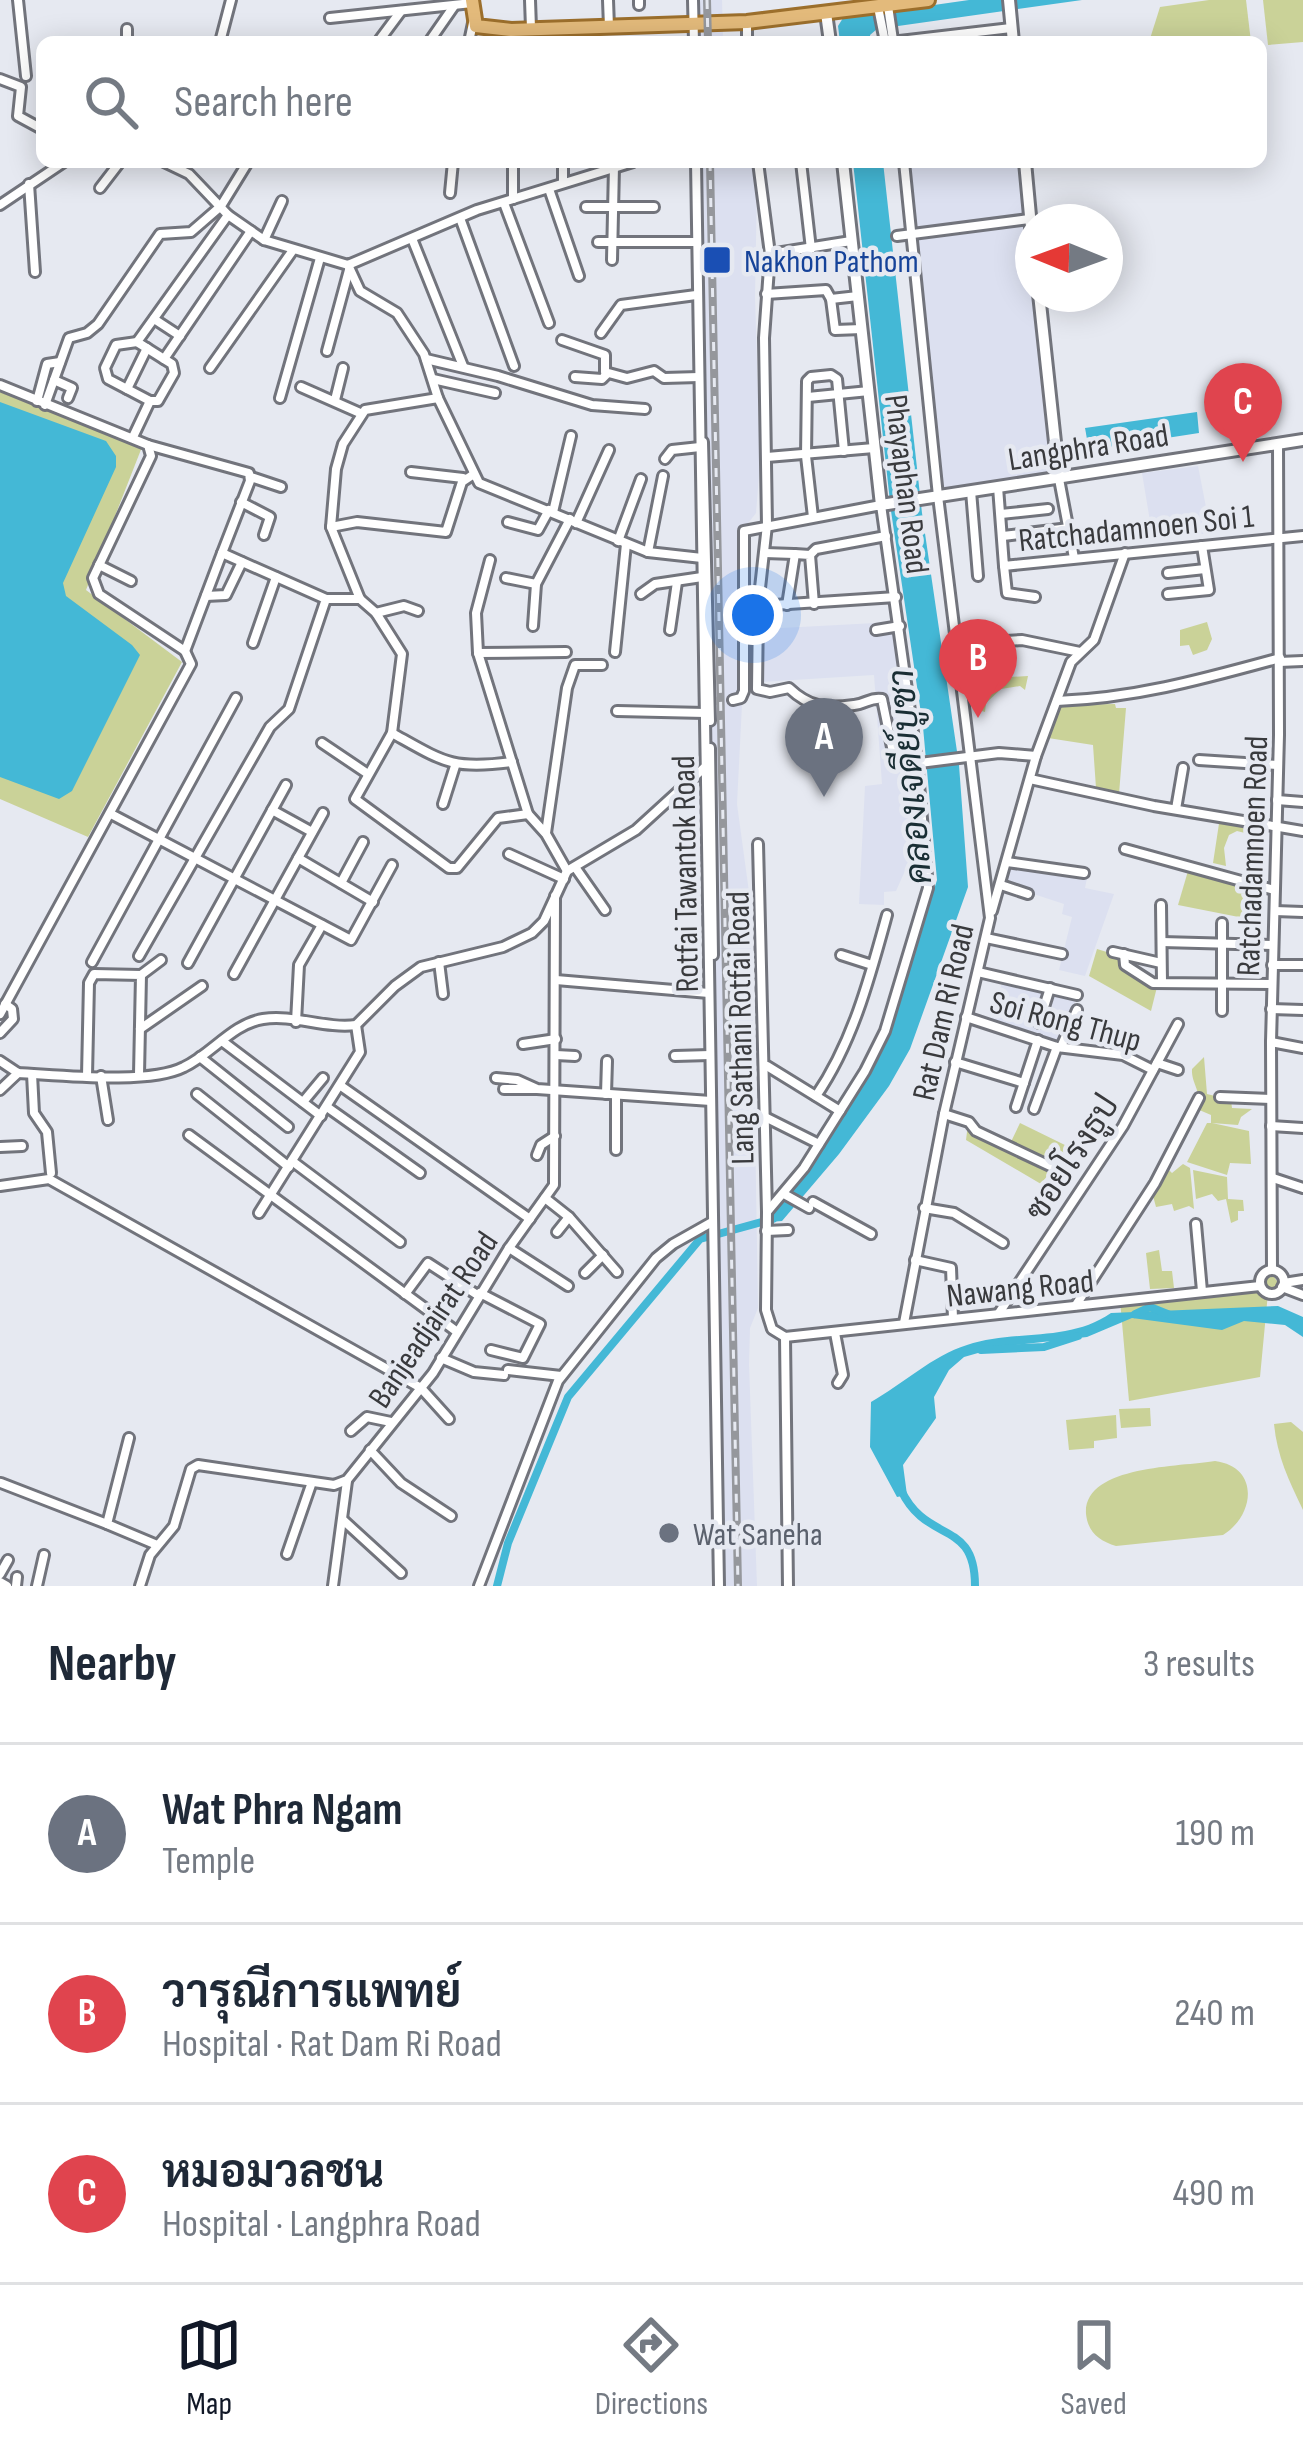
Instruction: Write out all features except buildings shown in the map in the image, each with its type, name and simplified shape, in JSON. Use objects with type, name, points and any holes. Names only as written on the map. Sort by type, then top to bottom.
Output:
[{"type":"main road","points":[[472,2],[473,23],[480,29],[511,36],[531,30],[562,36],[609,28],[747,22],[826,6],[884,11],[928,0]]},
{"type":"main road","points":[[1009,0],[1012,36]]},
{"type":"main road","points":[[826,6],[829,36]]},
{"type":"main road","name":"Phayaphan Road","points":[[844,168],[874,448],[885,505]]},
{"type":"main road","points":[[1025,168],[1028,204]]},
{"type":"main road","points":[[1041,312],[1059,479]]},
{"type":"main road","name":"Langphra Road","points":[[885,505],[1303,440]]},
{"type":"street","points":[[18,0],[26,76]]},
{"type":"street","points":[[222,36],[231,0]]},
{"type":"street","points":[[530,0],[531,30]]},
{"type":"street","points":[[608,0],[609,28]]},
{"type":"street","points":[[693,0],[694,36]]},
{"type":"street","points":[[330,18],[472,2]]},
{"type":"street","points":[[433,36],[454,5]]},
{"type":"street","points":[[383,36],[401,11]]},
{"type":"street","points":[[884,11],[888,36]]},
{"type":"street","points":[[747,22],[747,36]]},
{"type":"street","points":[[470,36],[473,23]]},
{"type":"street","points":[[915,36],[1011,25]]},
{"type":"street","points":[[127,29],[127,36]]},
{"type":"street","points":[[0,79],[21,87],[18,116],[36,126]]},
{"type":"street","points":[[0,205],[54,168]]},
{"type":"street","points":[[100,188],[115,168]]},
{"type":"street","points":[[185,168],[224,211],[265,240],[349,267],[460,218],[606,168]]},
{"type":"street","points":[[137,342],[224,211],[245,168]]},
{"type":"street","points":[[450,193],[452,168]]},
{"type":"street","points":[[512,168],[508,201],[549,322]]},
{"type":"street","points":[[563,168],[563,183]]},
{"type":"street","points":[[612,260],[614,168]]},
{"type":"street","name":"Rotfai Tawantok Road","points":[[696,168],[719,1586]]},
{"type":"street","points":[[759,168],[770,254],[766,525],[758,605],[757,689],[789,688],[811,706],[883,699],[898,763],[1036,756]]},
{"type":"street","points":[[802,168],[811,249]]},
{"type":"street","name":"Rat Dam Ri Road","points":[[904,1323],[955,1062],[990,918],[967,756],[958,644],[931,497],[905,168]]},
{"type":"street","points":[[29,184],[35,272]]},
{"type":"street","points":[[549,189],[579,276]]},
{"type":"street","points":[[265,240],[282,201]]},
{"type":"street","points":[[586,207],[655,207]]},
{"type":"street","points":[[41,403],[69,338],[98,324],[160,234],[191,232],[224,211]]},
{"type":"street","points":[[460,218],[514,366]]},
{"type":"street","points":[[897,236],[1015,221]]},
{"type":"street","points":[[164,359],[251,231]]},
{"type":"street","points":[[413,240],[464,368]]},
{"type":"street","points":[[770,254],[852,241]]},
{"type":"street","points":[[598,242],[697,242]]},
{"type":"street","points":[[210,368],[293,250]]},
{"type":"street","points":[[280,398],[320,258]]},
{"type":"street","points":[[327,351],[349,267]]},
{"type":"street","points":[[332,527],[357,522],[446,532],[469,477],[426,359],[403,319],[360,291],[349,267]]},
{"type":"street","points":[[766,294],[826,290],[836,331],[862,329]]},
{"type":"street","points":[[601,333],[621,305],[696,296]]},
{"type":"street","points":[[831,299],[858,296]]},
{"type":"street","points":[[154,319],[180,336]]},
{"type":"street","points":[[562,340],[605,356],[608,374]]},
{"type":"street","points":[[137,342],[172,364],[174,373],[161,398],[149,401],[108,379],[105,368],[116,346],[137,342]]},
{"type":"street","points":[[127,389],[147,348]]},
{"type":"street","points":[[426,359],[592,405],[645,409]]},
{"type":"street","points":[[41,403],[47,364],[60,362]]},
{"type":"street","points":[[335,400],[343,368]]},
{"type":"street","points":[[608,374],[628,378],[654,371],[664,378],[698,377]]},
{"type":"street","points":[[575,376],[602,379],[608,374]]},
{"type":"street","points":[[813,517],[806,455],[808,379],[831,375],[837,379],[844,451]]},
{"type":"street","points":[[432,379],[494,393]]},
{"type":"street","points":[[54,380],[72,388],[68,398]]},
{"type":"street","points":[[0,386],[148,445],[237,469],[281,487]]},
{"type":"street","points":[[301,387],[360,413]]},
{"type":"street","points":[[808,397],[869,391]]},
{"type":"street","points":[[438,398],[377,406],[360,413],[336,469],[332,527],[360,598],[376,613],[402,654],[392,734],[357,792],[359,804],[449,868],[457,868],[498,818],[528,814]]},
{"type":"street","points":[[133,437],[149,401]]},
{"type":"street","points":[[700,431],[706,454],[712,702],[709,980]]},
{"type":"street","points":[[508,522],[538,530],[551,511],[571,436]]},
{"type":"street","name":"Ratchadamnoen Road","points":[[1272,1270],[1278,444]]},
{"type":"street","points":[[0,1033],[13,1019],[12,1009],[3,1009],[190,664],[184,651],[100,594],[93,578],[151,456],[148,445]]},
{"type":"street","points":[[665,459],[672,450],[700,447]]},
{"type":"street","points":[[766,457],[874,448]]},
{"type":"street","points":[[533,626],[536,584],[609,450]]},
{"type":"street","points":[[411,472],[469,477],[648,552],[701,558]]},
{"type":"street","points":[[648,552],[663,476]]},
{"type":"street","points":[[184,651],[250,477]]},
{"type":"street","points":[[616,652],[622,542],[641,478]]},
{"type":"street","points":[[1059,479],[1074,558]]},
{"type":"street","name":"Ratchadamnoen Soi 1","points":[[998,487],[1004,566],[1303,536]]},
{"type":"street","points":[[971,491],[978,577]]},
{"type":"street","points":[[242,502],[270,517],[264,535]]},
{"type":"street","points":[[733,700],[744,691],[743,531],[885,505]]},
{"type":"street","name":"Phayaphan Road","points":[[767,1213],[786,1195],[885,1031],[928,888],[885,505]]},
{"type":"street","points":[[1000,514],[1048,509]]},
{"type":"street","points":[[1003,536],[1069,528]]},
{"type":"street","points":[[765,553],[810,555],[815,550],[886,536]]},
{"type":"street","points":[[1168,594],[1209,590],[1202,546]]},
{"type":"street","points":[[222,553],[326,599],[360,598]]},
{"type":"street","points":[[787,605],[795,554]]},
{"type":"street","points":[[990,918],[1036,756],[1071,662],[1094,640],[1125,554]]},
{"type":"street","points":[[810,555],[814,604]]},
{"type":"street","points":[[490,560],[476,613],[478,653],[528,814],[569,872],[605,910]]},
{"type":"street","points":[[206,596],[226,595],[242,562]]},
{"type":"street","points":[[99,565],[131,581]]},
{"type":"street","points":[[1004,566],[1006,593],[1035,596]]},
{"type":"street","points":[[1168,573],[1204,569]]},
{"type":"street","points":[[253,643],[277,577]]},
{"type":"street","points":[[641,594],[655,584],[702,577]]},
{"type":"street","points":[[506,578],[536,584]]},
{"type":"street","points":[[670,630],[677,582]]},
{"type":"street","points":[[758,605],[896,597]]},
{"type":"street","points":[[139,956],[270,727],[289,709],[326,599]]},
{"type":"street","points":[[376,613],[404,606],[418,611]]},
{"type":"street","points":[[876,630],[900,626]]},
{"type":"street","points":[[958,644],[1022,640],[1080,652]]},
{"type":"street","points":[[478,653],[566,652]]},
{"type":"street","points":[[1057,701],[1118,699],[1279,660],[1303,661]]},
{"type":"street","points":[[546,834],[574,665],[602,665]]},
{"type":"street","points":[[92,962],[236,698]]},
{"type":"street","points":[[617,711],[705,713]]},
{"type":"street","points":[[392,734],[455,766],[512,762]]},
{"type":"street","points":[[322,743],[368,774]]},
{"type":"street","points":[[1199,760],[1277,765]]},
{"type":"street","points":[[443,804],[455,766]]},
{"type":"street","points":[[0,1061],[18,1073],[32,1074],[170,1073],[239,1028],[267,1018],[356,1025],[410,974],[520,940],[544,921],[569,872],[636,830],[705,767]]},
{"type":"street","points":[[1176,809],[1183,768]]},
{"type":"street","points":[[1030,779],[1303,831]]},
{"type":"street","points":[[188,963],[286,785]]},
{"type":"street","points":[[1277,800],[1303,802]]},
{"type":"street","points":[[272,810],[312,832]]},
{"type":"street","points":[[111,814],[351,940],[392,866]]},
{"type":"street","points":[[234,974],[323,814]]},
{"type":"street","points":[[341,883],[363,842]]},
{"type":"street","name":"Lang Sathani Rotfai Road","points":[[758,844],[767,1213]]},
{"type":"street","points":[[1125,849],[1274,890]]},
{"type":"street","points":[[509,854],[569,872]]},
{"type":"street","points":[[298,858],[373,902]]},
{"type":"street","points":[[986,874],[1006,867],[1084,873]]},
{"type":"street","points":[[1001,885],[1028,894]]},
{"type":"street","name":"Banjeadjairat Road","points":[[347,1480],[421,1388],[555,1182],[555,896]]},
{"type":"street","points":[[1161,905],[1162,982]]},
{"type":"street","points":[[1274,911],[1303,912]]},
{"type":"street","points":[[816,1096],[840,1055],[887,914]]},
{"type":"street","points":[[1222,923],[1222,1011]]},
{"type":"street","points":[[296,1022],[299,965],[322,925]]},
{"type":"street","points":[[986,938],[1062,954]]},
{"type":"street","points":[[1162,942],[1273,945]]},
{"type":"street","points":[[1161,963],[1118,953],[1145,981],[1272,984]]},
{"type":"street","points":[[841,955],[872,965]]},
{"type":"street","points":[[87,1076],[91,977],[141,974],[161,960]]},
{"type":"street","points":[[439,962],[443,994]]},
{"type":"street","points":[[1273,964],[1303,965]]},
{"type":"street","points":[[978,972],[1077,995]]},
{"type":"street","points":[[139,1075],[141,974]]},
{"type":"street","points":[[556,980],[710,993]]},
{"type":"street","points":[[140,1029],[202,986]]},
{"type":"street","points":[[1039,1023],[1050,988]]},
{"type":"street","points":[[1271,1009],[1303,1010]]},
{"type":"street","points":[[1034,1109],[1077,1010]]},
{"type":"street","name":"Soi Rong Thup","points":[[966,1017],[1059,1047],[1123,1055],[1178,1070]]},
{"type":"street","name":"ซอยโรงธูป","points":[[998,1313],[1123,1126],[1178,1024]]},
{"type":"street","points":[[259,1213],[360,1052],[356,1025]]},
{"type":"street","points":[[524,1044],[556,1039]]},
{"type":"street","points":[[1016,1107],[1038,1040]]},
{"type":"street","points":[[222,1041],[321,1116]]},
{"type":"street","points":[[1271,1042],[1303,1048]]},
{"type":"street","points":[[556,1055],[575,1056]]},
{"type":"street","points":[[675,1056],[710,1055]]},
{"type":"street","points":[[200,1057],[288,1127]]},
{"type":"street","points":[[607,1061],[616,1150]]},
{"type":"street","points":[[955,1062],[1024,1083]]},
{"type":"street","points":[[766,1065],[840,1111]]},
{"type":"street","points":[[0,1090],[18,1073]]},
{"type":"street","points":[[32,1074],[34,1113],[47,1132],[51,1173]]},
{"type":"street","points":[[100,1076],[108,1120]]},
{"type":"street","points":[[303,1102],[323,1078]]},
{"type":"street","points":[[496,1078],[518,1080],[537,1089]]},
{"type":"street","points":[[341,1086],[530,1219]]},
{"type":"street","points":[[504,1089],[711,1101]]},
{"type":"street","points":[[197,1094],[400,1242]]},
{"type":"street","points":[[1220,1097],[1271,1099]]},
{"type":"street","points":[[1076,1305],[1155,1183],[1199,1098]]},
{"type":"street","points":[[327,1106],[374,1145],[419,1173]]},
{"type":"street","points":[[944,1114],[969,1122],[976,1131],[1050,1166]]},
{"type":"street","points":[[766,1118],[819,1144]]},
{"type":"street","points":[[1271,1126],[1303,1128]]},
{"type":"street","points":[[189,1135],[456,1331]]},
{"type":"street","points":[[537,1155],[541,1144],[556,1136]]},
{"type":"street","points":[[0,1147],[22,1146]]},
{"type":"street","points":[[1273,1178],[1303,1189]]},
{"type":"street","points":[[0,1186],[50,1179],[421,1388],[448,1419]]},
{"type":"street","points":[[786,1195],[871,1234]]},
{"type":"street","points":[[545,1198],[569,1217],[617,1272]]},
{"type":"street","points":[[924,1208],[954,1213],[1003,1243]]},
{"type":"street","points":[[767,1213],[768,1321],[785,1337],[788,1586]]},
{"type":"street","points":[[557,1232],[569,1217]]},
{"type":"street","points":[[1196,1224],[1202,1291]]},
{"type":"street","points":[[766,1229],[788,1230]]},
{"type":"street","points":[[478,1586],[562,1376],[656,1258],[673,1244],[713,1231]]},
{"type":"street","points":[[509,1248],[568,1286]]},
{"type":"street","points":[[585,1273],[602,1255]]},
{"type":"street","points":[[915,1260],[951,1268],[953,1318]]},
{"type":"street","points":[[405,1294],[428,1263],[479,1295],[540,1324]]},
{"type":"street","points":[[1260,1286],[1262,1275],[1272,1270],[1279,1272],[1283,1285],[1303,1295]]},
{"type":"street","name":"Nawang Road","points":[[785,1337],[1202,1291],[1260,1286],[1270,1294],[1303,1280]]},
{"type":"street","points":[[491,1350],[523,1358],[546,1314]]},
{"type":"street","points":[[835,1333],[843,1375],[838,1383]]},
{"type":"street","points":[[441,1358],[474,1372],[562,1376]]},
{"type":"street","points":[[351,1432],[367,1417],[391,1422]]},
{"type":"street","points":[[107,1524],[129,1438]]},
{"type":"street","points":[[370,1450],[401,1483],[451,1516]]},
{"type":"street","points":[[140,1586],[158,1545],[174,1526],[191,1469],[198,1465],[334,1485],[347,1480],[333,1586]]},
{"type":"street","points":[[287,1554],[312,1482]]},
{"type":"street","points":[[1,1484],[158,1545]]},
{"type":"street","points":[[343,1520],[401,1573]]},
{"type":"street","points":[[38,1586],[44,1555]]},
{"type":"street","points":[[8,1560],[8,1581]]},
{"type":"shaded area","points":[[698,0],[722,0],[723,36],[699,36]]},
{"type":"shaded area","points":[[702,168],[753,168],[760,463],[756,513],[741,532],[744,665],[737,804],[749,892],[754,1061],[758,1308],[750,1328],[749,1364],[757,1586],[725,1586]]},
{"type":"shaded area","points":[[909,168],[1024,168],[1029,204],[1015,204],[1015,217],[915,229]]},
{"type":"shaded area","points":[[1015,226],[1015,312],[1033,312],[1051,475],[944,493],[916,238]]},
{"type":"shaded area","points":[[1198,466],[1211,533],[1153,539],[1142,473]]},
{"type":"shaded area","points":[[894,622],[922,864],[908,864],[896,891],[884,892],[884,905],[859,904],[865,786],[882,784],[874,675],[761,682],[761,635],[763,629]]},
{"type":"shaded area","points":[[1009,860],[1088,873],[1085,888],[1114,894],[1085,976],[1059,970],[1072,917],[1062,914],[1064,904],[1003,884]]},
{"type":"shaded area","points":[[1003,979],[1077,997],[1057,1047],[990,1025]]},
{"type":"green space","points":[[1246,0],[1250,36],[1151,36],[1160,7]]},
{"type":"green space","points":[[1263,0],[1303,0],[1303,42],[1268,45]]},
{"type":"green space","points":[[0,392],[142,447],[86,590],[182,662],[88,837],[0,799]]},
{"type":"green space","points":[[1207,622],[1212,639],[1207,650],[1193,655],[1189,645],[1180,646],[1180,630]]},
{"type":"green space","points":[[1028,676],[1025,690],[1020,686],[1001,689],[986,703],[985,712],[975,709],[973,679]]},
{"type":"green space","points":[[1059,705],[1126,708],[1119,794],[1096,788],[1093,745],[1048,738]]},
{"type":"green space","points":[[1220,817],[1262,824],[1261,837],[1237,831],[1229,835],[1224,848],[1226,866],[1213,863]]},
{"type":"green space","points":[[1188,871],[1260,890],[1259,921],[1178,905]]},
{"type":"green space","points":[[1097,949],[1120,956],[1134,976],[1157,987],[1151,1011],[1089,976]]},
{"type":"green space","points":[[1204,1057],[1207,1094],[1231,1100],[1232,1108],[1252,1109],[1238,1125],[1212,1123],[1249,1131],[1251,1164],[1230,1163],[1227,1175],[1187,1162],[1211,1123],[1211,1115],[1197,1109],[1192,1074]]},
{"type":"green space","points":[[1020,1123],[1069,1147],[1041,1184],[966,1140],[968,1124],[1008,1148]]},
{"type":"green space","points":[[1183,1164],[1190,1168],[1194,1209],[1174,1211],[1172,1204],[1156,1207],[1152,1192],[1166,1167],[1172,1173]]},
{"type":"green space","points":[[1193,1170],[1227,1177],[1228,1199],[1243,1200],[1244,1211],[1238,1211],[1238,1220],[1231,1223],[1226,1199],[1218,1201],[1212,1194],[1196,1199]]},
{"type":"green space","points":[[1159,1250],[1162,1271],[1172,1271],[1174,1288],[1150,1289],[1146,1253]]},
{"type":"green space","points":[[1272,1274],[1279,1284],[1268,1293],[1260,1377],[1129,1401],[1120,1300],[1262,1284]]},
{"type":"green space","points":[[1150,1408],[1151,1426],[1121,1428],[1119,1409]]},
{"type":"green space","points":[[1116,1415],[1117,1438],[1094,1441],[1094,1448],[1069,1450],[1066,1420]]},
{"type":"green space","points":[[1291,1422],[1303,1432],[1303,1510],[1284,1468],[1274,1424]]},
{"type":"green space","points":[[1215,1461],[1240,1472],[1248,1493],[1242,1516],[1223,1535],[1116,1546],[1100,1539],[1089,1526],[1089,1498],[1116,1477]]},
{"type":"water","points":[[969,0],[1082,0],[877,29],[870,36],[839,36],[843,18]]},
{"type":"water","points":[[854,168],[884,168],[922,513],[959,765],[968,887],[910,1049],[889,1086],[782,1221],[769,1222],[769,1214],[850,1104],[890,1030],[937,880],[923,727],[891,511]]},
{"type":"water","points":[[0,402],[106,441],[116,456],[116,467],[63,583],[66,596],[140,655],[72,791],[59,799],[0,777]]},
{"type":"water","points":[[1197,412],[1199,433],[1089,450],[1085,428]]},
{"type":"water","points":[[1278,1306],[1303,1317],[1303,1337],[1285,1325],[1244,1321],[1222,1330],[1132,1318],[1087,1337],[999,1347],[964,1357],[949,1370],[934,1397],[936,1418],[903,1465],[907,1495],[897,1497],[870,1447],[871,1402],[967,1345],[1077,1328],[1111,1313]]},
{"type":"waterway","name":"คลองเจดีย์บูชา","points":[[497,1586],[508,1543],[568,1397],[700,1239],[773,1219]]},
{"type":"waterway","points":[[1135,1314],[1150,1307],[1170,1315]]},
{"type":"waterway","points":[[981,1350],[1044,1347],[1078,1336]]},
{"type":"waterway","points":[[901,1490],[924,1519],[967,1550],[975,1586]]},
{"type":"tunnel","points":[[715,701],[733,700]]},
{"type":"railway","points":[[707,0],[708,36]]},
{"type":"railway","points":[[710,168],[738,1586]]},
{"type":"place","name":"Nakhon Pathom","points":[[717,260]]},
{"type":"place","name":"หมอมวลชน","points":[[1243,462]]},
{"type":"place","name":"วารุณีการแพทย์","points":[[978,718]]},
{"type":"place","name":"Wat Phra Ngam","points":[[824,797]]},
{"type":"place","name":"Wat Saneha","points":[[669,1533]]}]
